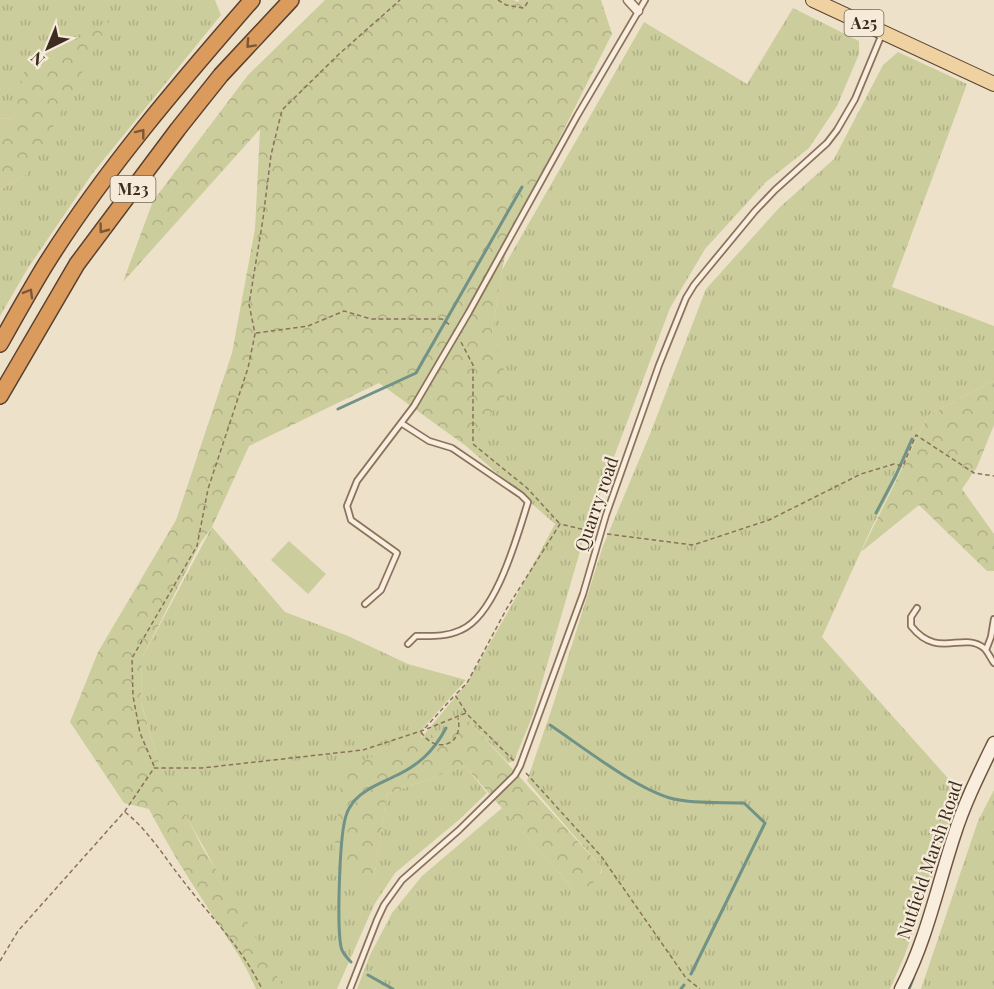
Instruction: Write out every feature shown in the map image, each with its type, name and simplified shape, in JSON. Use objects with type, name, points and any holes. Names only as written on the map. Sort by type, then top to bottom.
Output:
[{"type":"highway","name":"M23","points":[[0,344],[47,264],[100,187],[163,105],[252,0]]},
{"type":"highway","name":"M23","points":[[0,396],[77,264],[221,75],[291,0]]},
{"type":"main road","name":"A25","points":[[813,0],[994,84]]},
{"type":"street","points":[[628,0],[638,11]]},
{"type":"street","name":"Nutfield Marsh Road","points":[[901,989],[916,957],[964,808],[994,743]]},
{"type":"lane","points":[[365,604],[381,590],[397,553],[351,520],[346,506],[357,481],[414,406],[645,0]]},
{"type":"lane","name":"Quarry road","points":[[350,989],[384,905],[402,880],[459,830],[515,775],[520,766],[583,594],[600,533],[659,365],[674,326],[694,285],[775,190],[815,155],[837,130],[855,99],[882,32]]},
{"type":"lane","points":[[401,423],[429,441],[452,448],[528,502],[499,584],[483,613],[464,629],[445,636],[416,636],[408,644]]},
{"type":"lane","points":[[917,608],[911,617],[911,626],[923,638],[934,643],[974,644],[986,650],[994,663]]},
{"type":"lane","points":[[986,650],[994,619]]},
{"type":"path","points":[[154,768],[140,733],[132,696],[132,658],[196,546],[208,489],[248,368],[255,334],[249,304],[271,155],[282,110],[338,55],[400,0]]},
{"type":"path","points":[[498,0],[506,5],[524,8],[529,0]]},
{"type":"path","points":[[255,334],[308,326],[344,311],[371,319],[442,319],[458,331],[473,365],[473,444],[527,488],[560,524],[600,533],[693,545],[769,520],[861,474],[894,464],[903,466],[916,435],[974,473],[994,476]]},
{"type":"path","points":[[422,731],[467,683],[507,608],[560,524]]},
{"type":"path","points":[[454,695],[466,713],[520,766],[601,856],[686,978],[700,989]]},
{"type":"path","points":[[154,768],[202,768],[363,750],[422,731],[466,713]]},
{"type":"path","points":[[422,731],[426,741],[436,746],[447,744],[456,738],[460,727],[458,717]]},
{"type":"path","points":[[0,961],[18,932],[124,811],[154,768]]},
{"type":"path","points":[[124,811],[144,828],[182,880],[251,966],[262,989]]},
{"type":"green space","points":[[0,0],[215,0],[221,15],[92,174],[28,268],[0,316],[0,190],[28,173],[14,119],[0,118]]},
{"type":"green space","points":[[325,0],[514,0],[518,2],[519,0],[601,0],[612,34],[509,238],[492,333],[510,389],[466,446],[379,383],[249,446],[212,527],[201,542],[142,658],[141,703],[158,760],[202,847],[236,901],[284,989],[256,989],[239,957],[183,870],[149,809],[124,803],[70,722],[98,652],[176,520],[232,353],[255,229],[260,129],[123,282],[153,201],[248,75]]},
{"type":"green space","points":[[793,8],[859,41],[859,54],[837,106],[809,148],[766,182],[705,249],[670,308],[585,534],[532,717],[514,761],[508,763],[469,721],[341,775],[373,884],[387,794],[465,766],[487,793],[460,819],[395,873],[374,905],[337,989],[283,989],[180,805],[158,760],[141,702],[142,658],[212,527],[285,612],[348,636],[408,664],[466,680],[423,728],[421,738],[467,683],[555,524],[466,446],[492,333],[502,270],[644,22],[747,84]]},
{"type":"green space","points":[[111,19],[28,173],[0,190],[0,118],[14,119],[24,71]]},
{"type":"green space","points":[[898,52],[967,84],[892,287],[994,326],[994,380],[928,416],[871,529],[822,637],[962,794],[904,957],[890,989],[357,989],[370,955],[392,913],[422,876],[502,808],[573,889],[601,873],[602,868],[527,781],[603,546],[650,434],[706,289],[779,208],[834,159],[883,65]]},
{"type":"green space","points":[[994,380],[994,425],[977,467],[962,489],[994,534],[994,571],[987,571],[919,505],[861,552],[928,416]]},
{"type":"green space","points":[[289,541],[326,574],[308,594],[271,560]]},
{"type":"green space","points":[[469,721],[602,868],[598,877],[587,887],[573,889],[465,766],[387,794],[373,885],[333,866],[342,768]]},
{"type":"green space","points":[[994,790],[994,989],[921,989],[978,821]]},
{"type":"waterway","points":[[338,409],[416,373],[522,187]]},
{"type":"waterway","points":[[876,513],[912,439]]},
{"type":"waterway","points":[[550,725],[611,767],[659,794],[691,802],[744,803],[765,823],[691,974]]},
{"type":"waterway","points":[[351,962],[341,947],[339,920],[342,839],[348,811],[363,793],[402,773],[424,757],[446,728]]},
{"type":"waterway","points":[[368,975],[393,989]]},
{"type":"waterway","points":[[909,989],[913,979]]},
{"type":"waterway","points":[[681,989],[684,985]]}]
